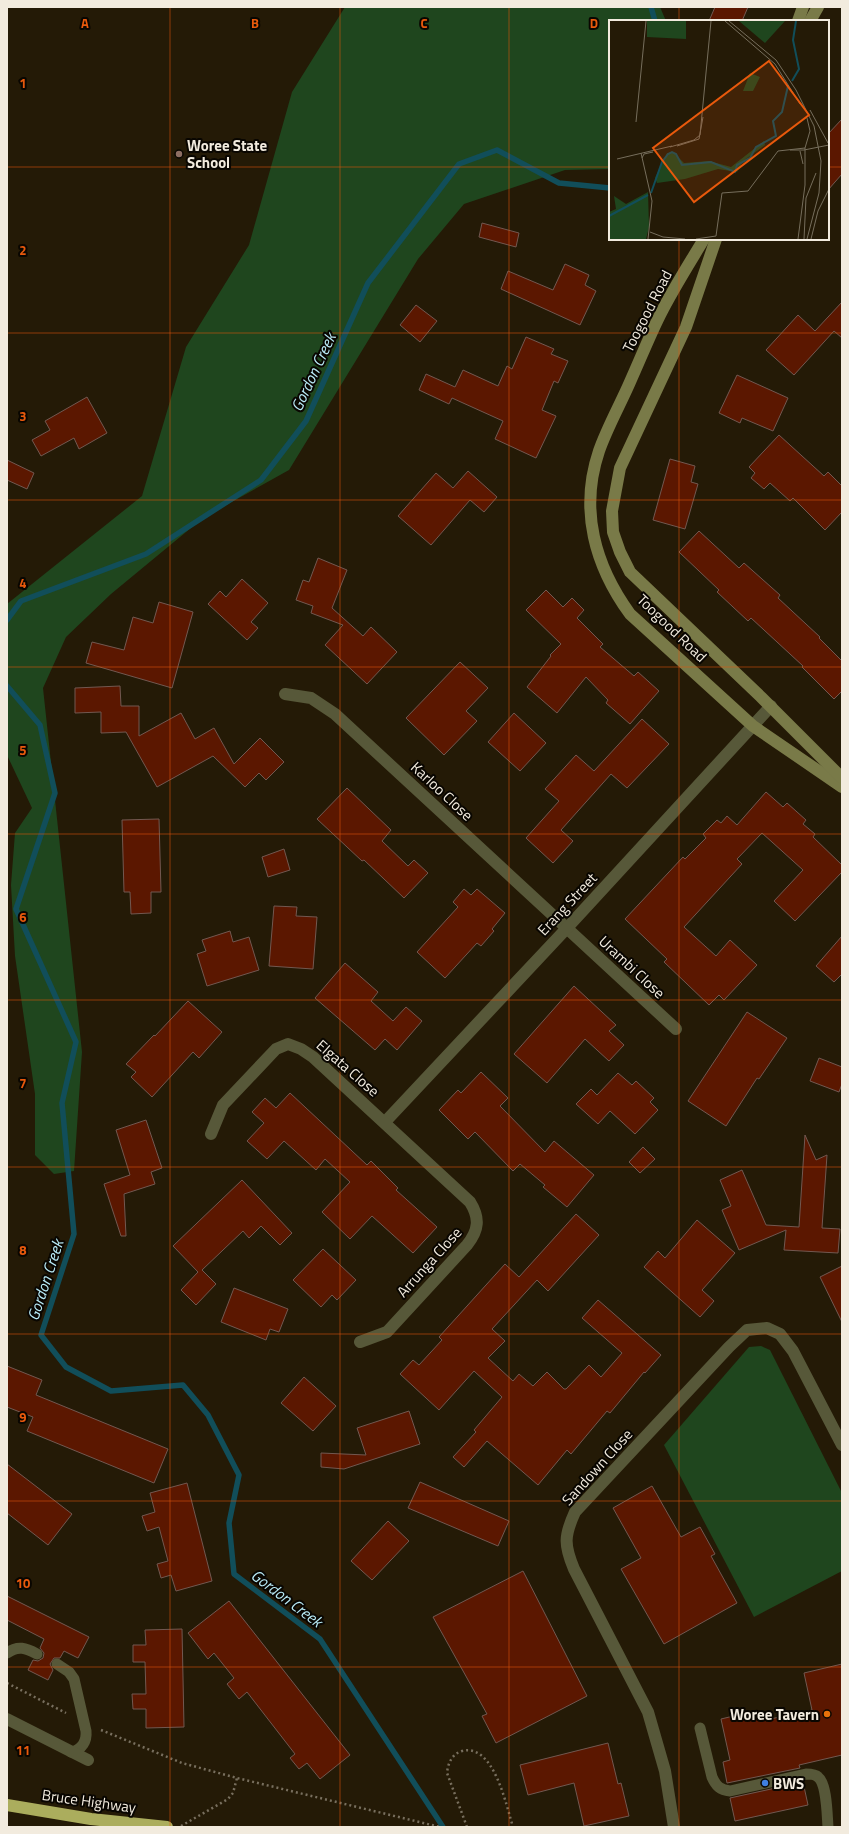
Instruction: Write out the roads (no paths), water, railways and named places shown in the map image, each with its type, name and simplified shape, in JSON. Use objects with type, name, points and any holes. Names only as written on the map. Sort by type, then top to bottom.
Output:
[{"type":"highway","points":[[7,1800],[37,1810]]},
{"type":"highway","name":"Bruce Highway","points":[[7,1805],[91,1819],[167,1827]]},
{"type":"street","points":[[798,20],[802,7]]},
{"type":"street","points":[[810,20],[815,7]]},
{"type":"street","points":[[811,20],[818,7]]},
{"type":"street","name":"Toogood Road","points":[[703,240],[660,316],[599,451],[592,477],[590,513],[593,536],[602,567],[615,593],[630,614],[753,726],[842,787]]},
{"type":"street","name":"Toogood Road","points":[[716,240],[686,327],[620,468],[612,511],[613,532],[620,552],[630,572],[771,706],[842,778]]},
{"type":"street","name":"Karloo Close","points":[[285,694],[311,698],[335,714],[567,928]]},
{"type":"street","name":"Erang Street","points":[[385,1122],[567,928],[771,706]]},
{"type":"street","name":"Urambi Close","points":[[567,928],[676,1029]]},
{"type":"street","name":"Elgata Close","points":[[211,1134],[223,1105],[276,1049],[288,1044],[301,1048],[313,1057],[385,1122]]},
{"type":"street","name":"Arrunga Close","points":[[360,1342],[387,1332],[468,1245],[475,1235],[479,1224],[476,1211],[470,1202],[385,1122]]},
{"type":"street","name":"Sandown Close","points":[[674,1827],[665,1771],[648,1712],[574,1569],[567,1552],[565,1539],[569,1525],[575,1512],[729,1347],[747,1330],[767,1328],[780,1334],[793,1351],[842,1445]]},
{"type":"street","points":[[7,1719],[88,1760]]},
{"type":"lane","points":[[7,1653],[20,1647],[37,1654]]},
{"type":"lane","points":[[56,1664],[69,1672],[74,1679],[86,1731],[84,1742],[78,1751],[71,1752]]},
{"type":"lane","points":[[700,1728],[712,1777],[720,1788],[730,1790],[806,1774],[814,1774],[819,1778],[825,1791],[828,1827]]},
{"type":"waterway","name":"Gordon Creek","points":[[651,7],[655,20]]},
{"type":"waterway","name":"Gordon Creek","points":[[7,620],[21,601],[146,554],[261,480],[306,421],[368,283],[459,164],[497,150],[559,183],[609,188]]},
{"type":"waterway","name":"Gordon Creek","points":[[7,686],[40,725],[55,793],[16,909],[76,1042],[62,1103],[74,1234],[41,1335],[66,1367],[111,1391],[183,1385],[208,1415],[239,1475],[229,1523],[234,1574],[320,1639],[443,1827]]},
{"type":"place","name":"Woree State School","points":[[179,154]]},
{"type":"place","name":"Woree Tavern","points":[[827,1714]]},
{"type":"place","name":"BWS","points":[[765,1783]]}]
